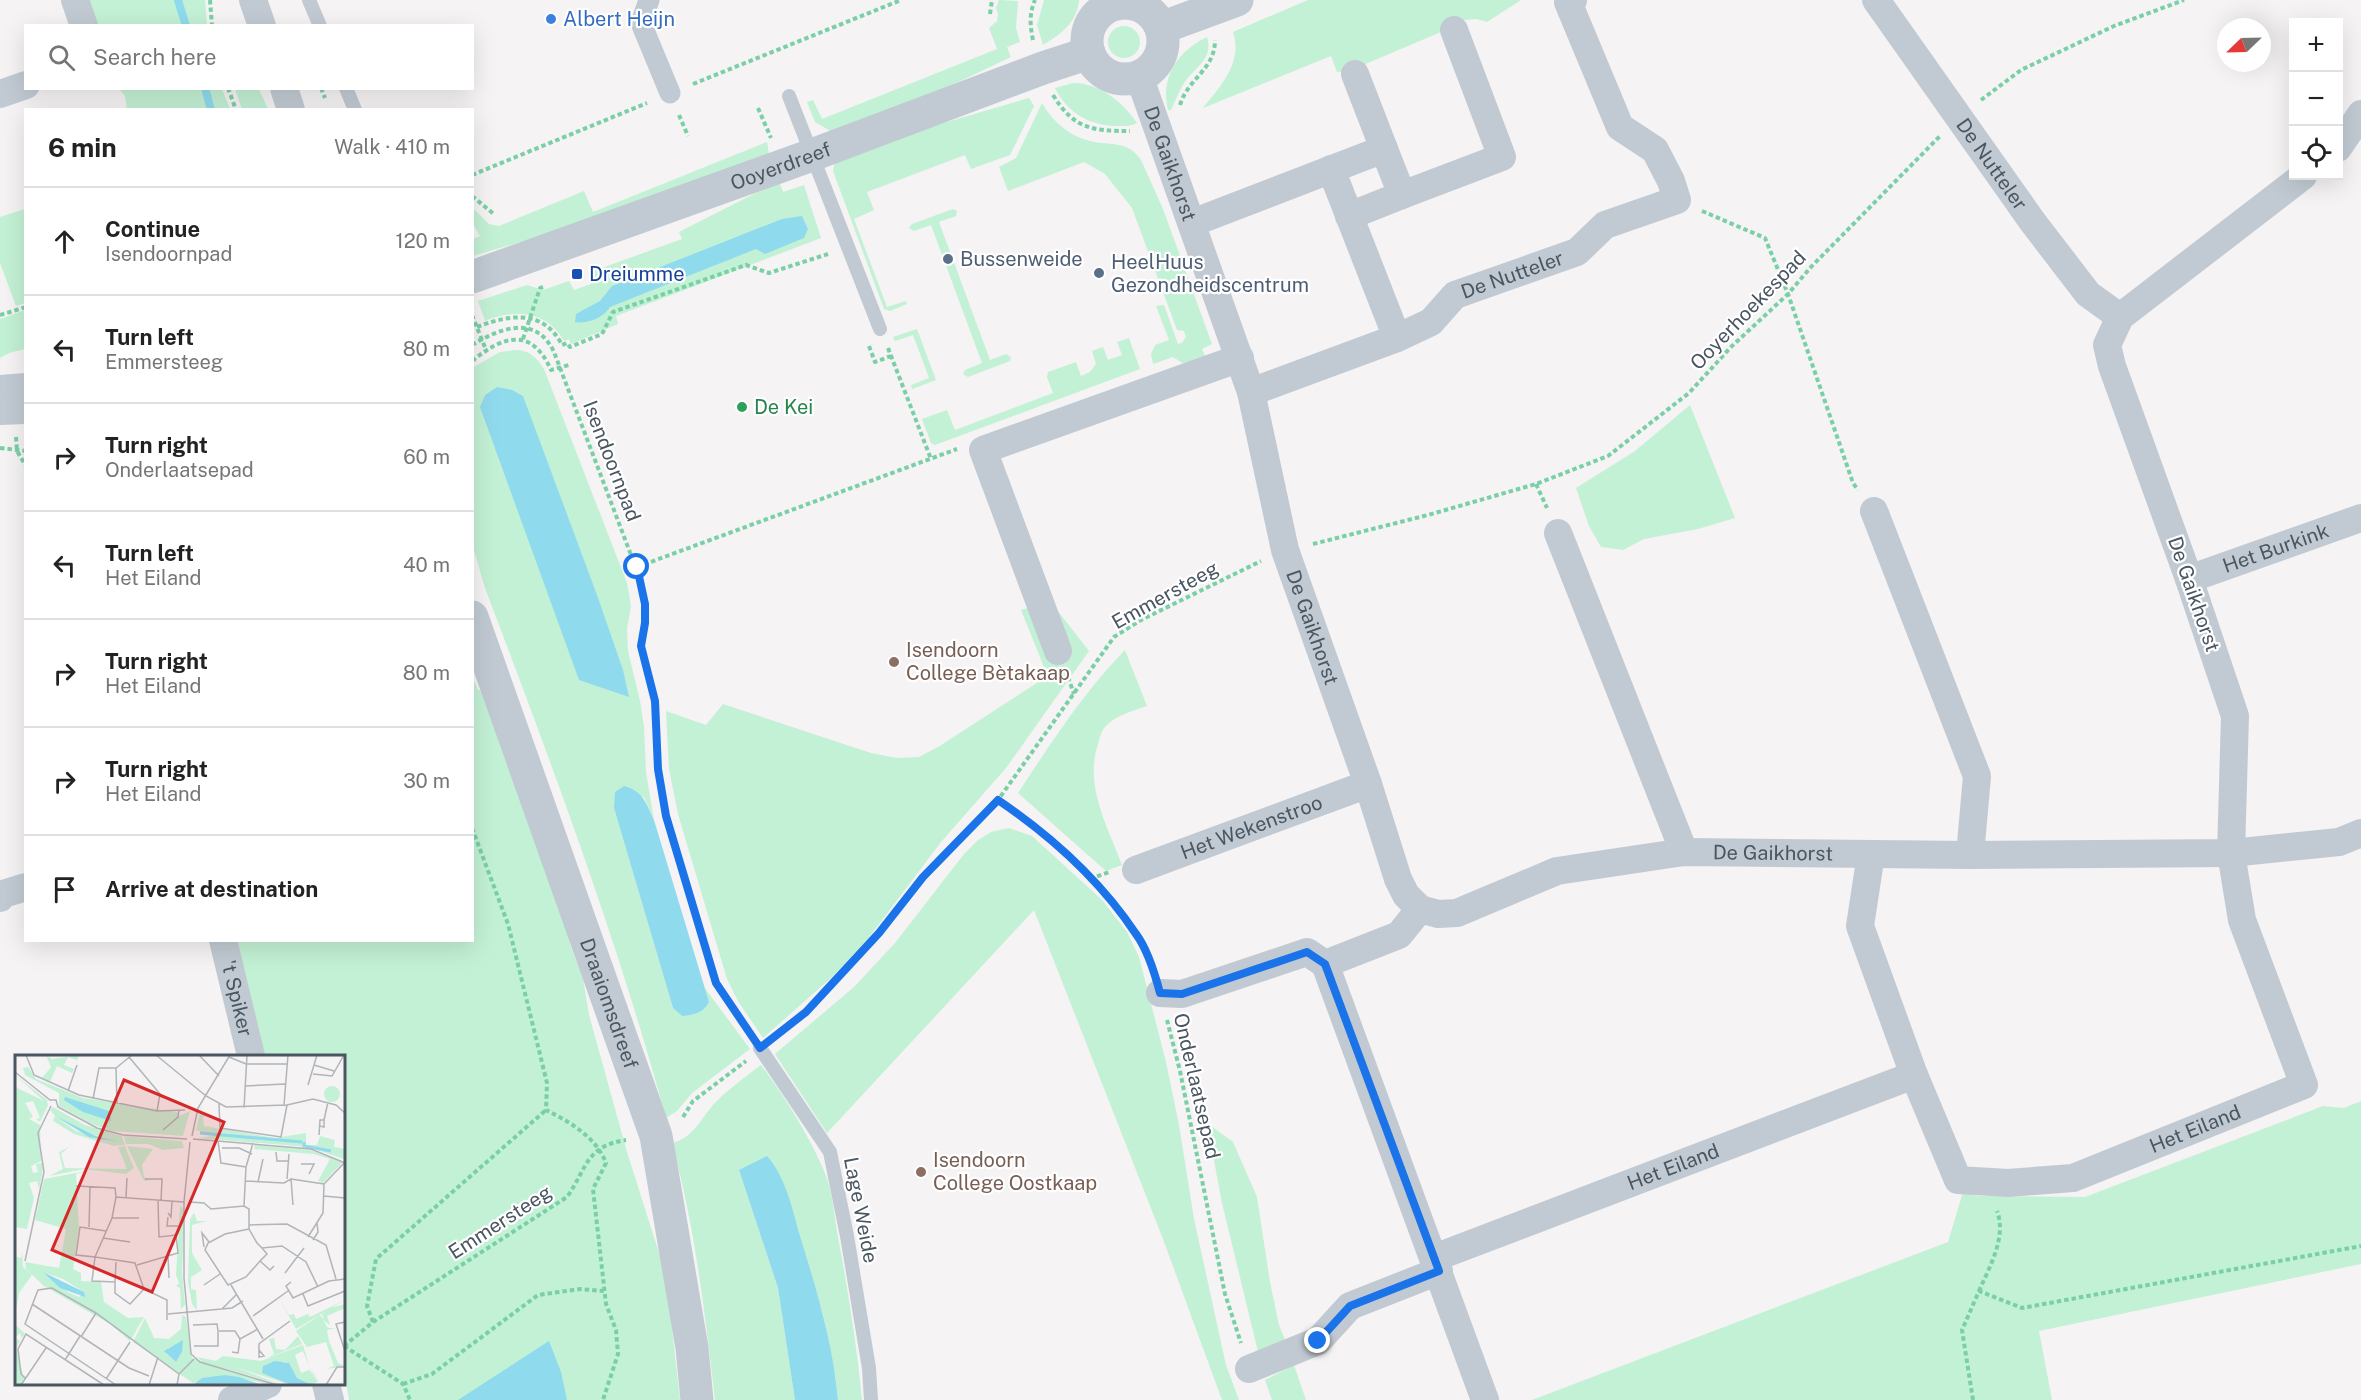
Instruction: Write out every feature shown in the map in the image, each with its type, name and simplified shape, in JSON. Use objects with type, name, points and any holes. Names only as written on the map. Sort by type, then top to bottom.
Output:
[{"type":"street","points":[[75,0],[83,24]]},
{"type":"street","points":[[253,0],[261,24]]},
{"type":"street","points":[[649,0],[641,23],[670,93]]},
{"type":"street","points":[[1161,28],[1237,0]]},
{"type":"street","points":[[1573,0],[1568,2],[1620,127],[1655,150],[1671,181],[1677,200]]},
{"type":"street","name":"De Nutteler","points":[[1876,0],[2032,221],[2088,294],[2120,317]]},
{"type":"street","points":[[1111,3],[1137,5],[1151,14],[1161,28],[1159,56],[1155,64],[1139,76],[1129,78],[1110,75],[1101,70],[1089,53],[1087,34],[1091,25],[1111,3]]},
{"type":"street","points":[[1349,216],[1502,157],[1454,30]]},
{"type":"street","name":"Ooyerdreef","points":[[474,276],[812,155],[1042,68],[1089,53]]},
{"type":"street","points":[[1355,74],[1402,195]]},
{"type":"street","name":"De Gaikhorst","points":[[1139,76],[1251,392],[1285,550],[1368,784],[1398,879],[1406,895],[1420,909],[1438,914],[1457,913],[1557,872],[1684,852],[1970,855],[2231,853],[2235,716],[2189,579],[2112,366],[2107,345],[2120,317],[2297,180]]},
{"type":"street","points":[[0,94],[24,86]]},
{"type":"street","points":[[285,90],[290,108]]},
{"type":"street","points":[[2343,141],[2361,114]]},
{"type":"street","points":[[1192,223],[1384,149]]},
{"type":"street","points":[[1330,169],[1397,338]]},
{"type":"street","name":"De Nutteler","points":[[1251,392],[1397,338],[1431,322],[1455,295],[1577,252],[1605,225],[1677,200]]},
{"type":"street","points":[[1058,651],[983,450],[1240,358]]},
{"type":"street","points":[[0,389],[24,387]]},
{"type":"street","points":[[0,411],[24,410]]},
{"type":"street","points":[[1875,511],[1977,776],[1970,855]]},
{"type":"street","name":"Het Burkink","points":[[2189,579],[2361,518]]},
{"type":"street","name":"De Gaikhorst","points":[[1558,533],[1684,852]]},
{"type":"street","name":"Draaiomsdreef","points":[[474,623],[656,1136],[692,1348],[696,1400]]},
{"type":"street","name":"Het Wekenstroo","points":[[1136,870],[1368,784]]},
{"type":"street","points":[[2231,853],[2339,842],[2361,833]]},
{"type":"street","name":"Het Eiland","points":[[1871,854],[1860,926],[1914,1075],[1958,1180],[2008,1183],[2073,1178],[2304,1085],[2242,920],[2231,853]]},
{"type":"street","points":[[0,898],[3,894],[24,888]]},
{"type":"street","points":[[1325,964],[1399,935],[1420,909]]},
{"type":"street","name":"'t Spiker","points":[[223,942],[251,1055]]},
{"type":"street","points":[[1160,993],[1182,994],[1307,952],[1325,964],[1485,1400]]},
{"type":"street","name":"Het Eiland","points":[[1249,1369],[1318,1341],[1350,1306],[1437,1265],[1914,1075]]},
{"type":"street","points":[[232,1400],[264,1385]]},
{"type":"street","points":[[326,1385],[330,1400]]},
{"type":"lane","points":[[309,0],[319,24]]},
{"type":"lane","points":[[347,90],[354,108]]},
{"type":"lane","points":[[789,96],[880,329]]},
{"type":"lane","name":"Lage Weide","points":[[760,1048],[830,1152],[847,1236],[869,1368],[871,1400]]},
{"type":"path","points":[[990,15],[992,0]]},
{"type":"path","name":"Ooyerhoekespad","points":[[1285,550],[1428,515],[1536,484],[1608,456],[1689,393],[1731,347],[1788,294],[1819,258],[1960,116],[2021,70],[2114,26],[2184,0]]},
{"type":"path","points":[[210,1],[212,24]]},
{"type":"path","points":[[229,90],[235,108]]},
{"type":"path","points":[[474,198],[495,215]]},
{"type":"path","points":[[1677,200],[1765,238],[1788,294],[1853,483],[1875,511]]},
{"type":"path","points":[[477,327],[507,317],[530,318],[549,328],[562,345],[567,343],[570,347],[602,334],[613,312],[746,265],[770,273],[834,252]]},
{"type":"path","points":[[523,339],[540,288],[550,284]]},
{"type":"path","points":[[0,315],[24,308]]},
{"type":"path","points":[[474,320],[486,350]]},
{"type":"path","points":[[474,344],[502,329],[526,328]]},
{"type":"path","name":"Isendoornpad","points":[[526,328],[550,344],[637,567],[645,604],[645,623],[641,646],[655,701],[658,769],[666,816],[716,983],[760,1048]]},
{"type":"path","points":[[880,329],[931,459]]},
{"type":"path","points":[[474,359],[486,350],[508,340],[523,339],[542,353],[550,370],[569,365]]},
{"type":"path","points":[[637,567],[967,445],[983,450]]},
{"type":"path","points":[[0,448],[24,451]]},
{"type":"path","points":[[17,451],[24,463]]},
{"type":"path","name":"Emmersteeg","points":[[345,1345],[373,1323],[567,1197],[586,1160],[601,1149],[617,1141],[656,1136],[675,1129],[693,1101],[742,1065],[806,1012],[879,933],[923,877],[998,800],[1114,637],[1141,620],[1285,550]]},
{"type":"path","name":"Onderlaatsepad","points":[[998,800],[1069,855],[1137,935],[1156,978],[1180,1071],[1226,1294],[1249,1369]]},
{"type":"path","points":[[373,1323],[367,1306],[376,1259],[546,1110],[547,1083],[508,924],[474,833]]},
{"type":"path","points":[[546,1110],[562,1118],[601,1149],[606,1163],[593,1190],[604,1291],[606,1304],[616,1330],[618,1354],[603,1400]]},
{"type":"path","points":[[1973,1400],[1962,1330],[1995,1255],[2000,1229],[1995,1205],[1978,1181]]},
{"type":"path","points":[[1978,1291],[2022,1308],[2361,1246]]},
{"type":"path","points":[[403,1384],[432,1374],[538,1295],[580,1289],[604,1291]]},
{"type":"path","points":[[345,1347],[403,1384],[410,1400]]},
{"type":"green space","points":[[87,0],[205,0],[207,24],[96,24]]},
{"type":"green space","points":[[999,0],[1018,1],[1016,28],[1020,42],[1007,47],[1011,57],[933,94],[832,132],[815,122],[807,102],[813,100],[822,119],[997,49],[989,28],[997,21],[996,8]]},
{"type":"green space","points":[[1044,0],[1079,0],[1075,15],[1067,27],[1043,45],[1037,25]]},
{"type":"green space","points":[[1308,0],[1521,0],[1487,22],[1476,19],[1454,21],[1441,32],[1349,71],[1337,72],[1331,56],[1203,108],[1223,82],[1233,63],[1235,43],[1233,32]]},
{"type":"green space","points":[[1124,26],[1135,31],[1140,42],[1135,53],[1124,58],[1113,53],[1108,42],[1113,31]]},
{"type":"green space","points":[[1207,37],[1206,57],[1184,83],[1171,110],[1168,110],[1167,87],[1174,66],[1188,50]]},
{"type":"green space","points":[[1073,83],[1092,86],[1110,95],[1137,123],[1126,126],[1104,125],[1079,115],[1065,104],[1055,88]]},
{"type":"green space","points":[[120,90],[222,90],[230,108],[127,108],[125,96]]},
{"type":"green space","points":[[235,90],[259,90],[268,108],[242,108]]},
{"type":"green space","points":[[1029,98],[1034,106],[1010,155],[971,169],[965,155],[867,192],[874,210],[854,219],[887,307],[906,301],[907,304],[890,311],[884,309],[833,171],[835,161],[937,125]]},
{"type":"green space","points":[[1042,103],[1056,122],[1068,132],[1082,139],[1130,149],[1141,160],[1163,209],[1212,344],[1202,349],[1206,358],[1187,366],[1173,357],[1153,364],[1151,354],[1155,345],[1169,340],[1156,306],[1164,305],[1178,344],[1182,343],[1186,337],[1184,331],[1177,330],[1132,208],[1105,174],[1084,162],[1008,191],[999,167],[1016,158]]},
{"type":"green space","points":[[767,142],[769,155],[588,222],[474,256],[474,239],[480,236],[474,226],[474,209],[489,224],[499,226],[584,191],[593,212]]},
{"type":"green space","points":[[779,181],[783,192],[804,185],[821,238],[616,316],[618,324],[571,344],[569,339],[564,341],[549,323],[529,315],[507,315],[485,321],[478,301],[527,285],[543,290],[569,281],[574,290],[591,284],[588,273],[682,239],[679,232]]},
{"type":"green space","points":[[24,209],[24,303],[16,306],[0,263],[0,217]]},
{"type":"green space","points":[[953,209],[957,211],[956,216],[939,222],[990,360],[1006,354],[1011,357],[1010,361],[968,377],[963,374],[965,370],[982,363],[931,225],[914,231],[909,228],[912,224]]},
{"type":"green space","points":[[24,310],[24,349],[0,358],[0,319]]},
{"type":"green space","points":[[917,329],[936,380],[912,389],[911,385],[929,378],[913,335],[895,341],[893,337]]},
{"type":"green space","points":[[1129,338],[1140,369],[935,445],[931,443],[922,419],[947,410],[955,430],[1053,393],[1047,377],[1048,372],[1076,362],[1081,376],[1090,372],[1096,364],[1092,351],[1103,347],[1108,360],[1122,355],[1117,342]]},
{"type":"green space","points":[[516,350],[526,352],[533,355],[544,369],[627,583],[631,606],[627,629],[628,651],[644,727],[646,772],[654,820],[644,797],[614,808],[673,1008],[682,1016],[709,1002],[704,987],[750,1049],[692,1093],[677,1111],[666,1118],[605,917],[485,588],[474,550],[474,367],[500,352]]},
{"type":"green space","points":[[1690,405],[1735,518],[1698,529],[1644,539],[1623,550],[1601,547],[1589,526],[1576,488],[1635,451]]},
{"type":"green space","points":[[1050,601],[1089,651],[1006,768],[941,842],[867,940],[831,978],[763,1038],[738,1001],[727,979],[678,814],[669,769],[666,711],[706,725],[723,704],[871,753],[897,758],[919,757],[1043,679],[1046,672],[1021,610]]},
{"type":"green space","points":[[1125,650],[1147,706],[1114,719],[1102,730],[1094,760],[1096,791],[1100,806],[1122,865],[1106,871],[1018,793],[1081,701]]},
{"type":"green space","points":[[475,682],[505,738],[546,855],[570,944],[583,979],[589,1015],[627,1152],[666,1275],[680,1400],[349,1400],[345,1376],[345,1055],[262,1055],[234,942],[474,942]]},
{"type":"green space","points":[[1009,828],[1032,836],[1102,900],[1127,932],[1139,957],[1166,1062],[1194,1219],[1226,1365],[1239,1400],[1222,1400],[1163,1239],[1034,910],[827,1133],[775,1054],[854,987],[895,943],[964,854],[978,840],[991,832]]},
{"type":"green space","points":[[761,1065],[804,1130],[827,1179],[849,1298],[862,1400],[838,1400],[824,1318],[806,1256],[739,1170],[778,1288],[795,1400],[715,1400],[693,1238],[672,1143],[691,1133],[718,1099]]},
{"type":"green space","points":[[2361,1101],[2361,1264],[2039,1331],[2052,1400],[1532,1400],[1948,1242],[1963,1192],[1978,1196],[2085,1197],[2323,1106],[2344,1108]]},
{"type":"green space","points":[[1207,1123],[1233,1142],[1257,1197],[1270,1282],[1279,1325],[1287,1345],[1259,1356],[1222,1203]]},
{"type":"green space","points":[[1294,1365],[1306,1400],[1272,1400],[1265,1380]]},
{"type":"water","points":[[802,216],[808,229],[804,238],[765,254],[756,249],[610,307],[595,319],[575,322],[576,314],[600,301],[612,286],[782,219]]},
{"type":"water","points":[[497,387],[512,390],[523,396],[597,595],[623,670],[629,697],[579,680],[480,407],[485,395]]},
{"type":"water","points":[[624,786],[640,794],[654,820],[709,1002],[704,1009],[694,1014],[682,1016],[673,1008],[614,808],[615,792]]},
{"type":"water","points":[[767,1156],[779,1173],[787,1192],[812,1274],[828,1336],[838,1400],[795,1400],[778,1288],[739,1170]]},
{"type":"water","points":[[549,1341],[561,1372],[567,1400],[458,1400]]},
{"type":"waterway","points":[[178,0],[185,24]]},
{"type":"waterway","points":[[206,90],[210,108]]},
{"type":"place","name":"Albert Heijn","points":[[551,19]]},
{"type":"place","name":"Bussenweide","points":[[948,259]]},
{"type":"place","name":"HeelHuus Gezondheidscentrum","points":[[1099,273]]},
{"type":"place","name":"Dreiumme","points":[[577,274]]},
{"type":"place","name":"De Kei","points":[[742,407]]},
{"type":"place","name":"Isendoorn College Bètakaap","points":[[894,662]]},
{"type":"place","name":"Isendoorn College Oostkaap","points":[[921,1172]]},
{"type":"route","points":[[637,567],[645,604],[645,623],[641,646],[655,701],[658,724],[658,769],[666,816],[716,983],[760,1048],[806,1012],[879,933],[923,877],[998,800],[1069,855],[1106,897],[1137,935],[1156,978],[1160,993],[1182,994],[1307,952],[1325,964],[1439,1271],[1350,1306],[1318,1341]]}]
